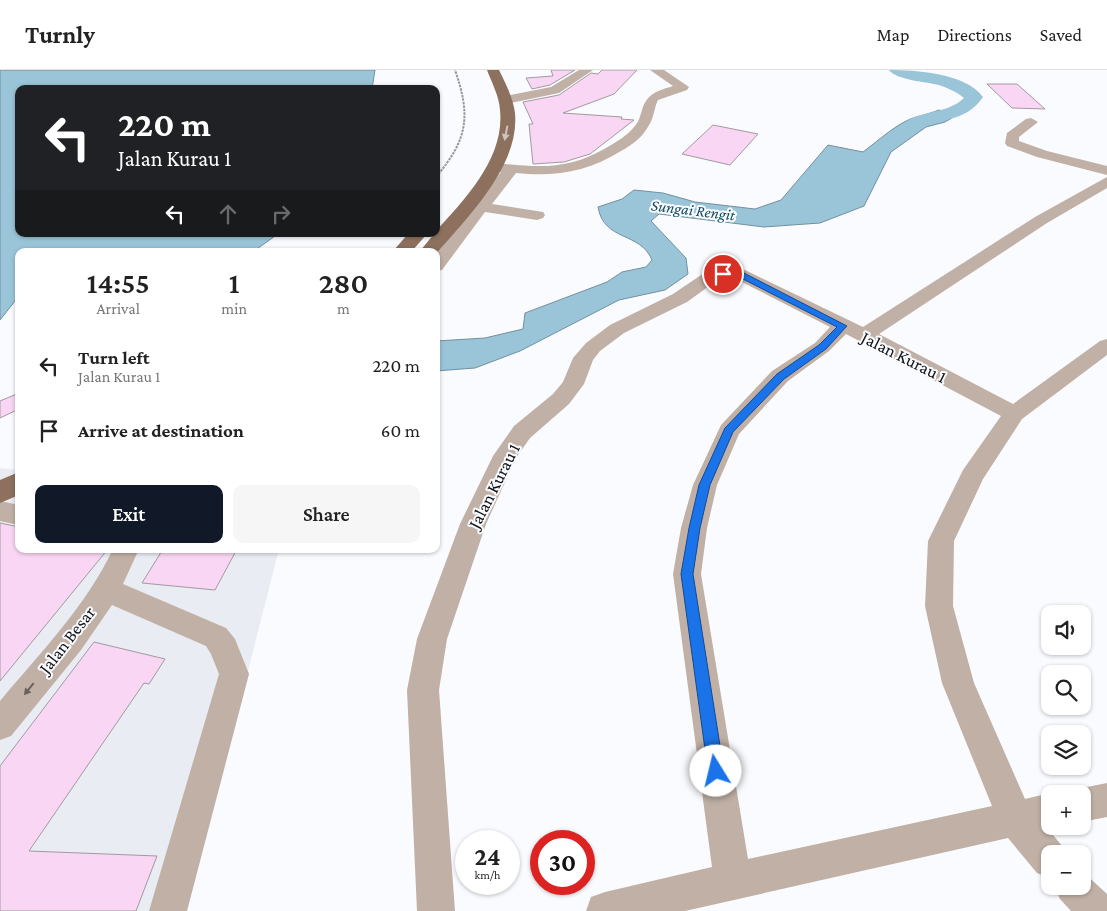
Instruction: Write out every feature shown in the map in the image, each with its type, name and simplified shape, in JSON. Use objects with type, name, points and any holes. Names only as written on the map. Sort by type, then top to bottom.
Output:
[{"type":"main road","points":[[432,248],[475,206],[481,189],[494,168],[507,131],[508,116],[498,104],[479,70]]},
{"type":"main road","points":[[493,70],[498,104]]},
{"type":"main road","points":[[405,248],[415,237]]},
{"type":"main road","points":[[0,493],[15,484]]},
{"type":"street","points":[[498,104],[555,90],[587,70]]},
{"type":"street","points":[[494,168],[557,172],[596,161],[624,144],[643,125],[648,107],[654,97],[683,87],[656,70]]},
{"type":"street","points":[[1031,122],[1012,136],[1012,143],[1042,154],[1107,171]]},
{"type":"street","points":[[440,260],[468,222],[475,206],[512,169]]},
{"type":"street","points":[[733,881],[687,574],[694,528],[705,485],[729,431],[780,376],[822,347],[854,331],[1107,182]]},
{"type":"street","points":[[475,206],[537,215]]},
{"type":"street","name":"Jalan Kurau 1","points":[[436,911],[423,690],[432,639],[472,524],[510,448],[522,432],[560,399],[573,384],[584,358],[593,347],[617,329],[680,298],[710,277],[723,274],[739,274],[1014,414]]},
{"type":"street","points":[[1041,849],[1015,818],[958,683],[939,606],[941,541],[972,476],[1014,414],[1107,345]]},
{"type":"street","points":[[0,511],[15,514]]},
{"type":"street","name":"Jalan Besar","points":[[0,725],[82,624],[105,590],[124,553]]},
{"type":"street","points":[[105,590],[216,637],[224,648],[234,674],[168,911]]},
{"type":"street","points":[[1091,803],[1107,800]]},
{"type":"street","points":[[605,911],[1041,813]]},
{"type":"street","points":[[1082,895],[1097,911]]},
{"type":"path","points":[[440,172],[447,164],[464,131],[466,106],[455,70]]},
{"type":"shaded area","points":[[0,468],[15,470],[15,553],[278,553],[187,911],[0,911]]},
{"type":"water","points":[[0,70],[375,70],[373,85],[15,85],[15,237],[274,237],[258,248],[15,248],[15,301],[0,320]]},
{"type":"water","points":[[939,110],[957,115],[945,122],[926,127],[891,152],[864,206],[820,223],[764,227],[659,214],[651,221],[686,258],[688,274],[665,290],[619,300],[520,351],[475,368],[440,371],[440,341],[485,338],[523,329],[525,313],[607,282],[622,272],[646,267],[652,260],[646,251],[639,244],[607,226],[598,207],[622,199],[634,190],[663,193],[695,202],[755,209],[781,200],[828,145],[863,152],[888,132],[909,119]]},
{"type":"building","points":[[551,70],[575,70],[550,85],[532,89],[526,78],[553,76]]},
{"type":"building","points":[[602,70],[637,70],[614,94],[563,113],[622,117],[621,119],[634,120],[590,154],[564,162],[533,164],[529,124],[533,124],[523,102],[559,95],[591,73],[598,74]]},
{"type":"building","points":[[987,84],[1017,84],[1045,109],[1012,108]]},
{"type":"building","points":[[713,125],[758,134],[730,165],[682,154]]},
{"type":"building","points":[[15,395],[15,411],[0,418],[0,401]]},
{"type":"building","points":[[0,523],[15,526],[15,553],[105,553],[0,681]]},
{"type":"building","points":[[161,553],[235,553],[215,590],[142,583]]},
{"type":"building","points":[[94,642],[165,659],[149,684],[144,683],[29,851],[157,856],[136,911],[0,911],[0,766]]},
{"type":"waterway","name":"Sungai Rengit","points":[[897,70],[947,82],[974,97],[970,103],[959,111],[925,120],[908,129]]},
{"type":"route","points":[[716,771],[687,574],[694,528],[705,485],[729,431],[780,376],[822,347],[843,326],[739,274],[723,274]]}]
